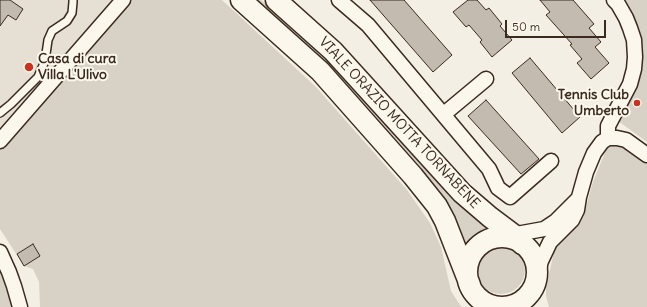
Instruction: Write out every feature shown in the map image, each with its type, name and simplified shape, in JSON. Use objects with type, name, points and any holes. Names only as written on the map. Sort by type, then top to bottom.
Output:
[{"type":"main road","name":"VIALE ORAZIO MOTTA TORNABENE","points":[[241,0],[320,71],[413,176],[437,206],[480,297]]},
{"type":"main road","name":"VIALE ORAZIO MOTTA TORNABENE","points":[[276,0],[333,51],[462,193],[490,217],[512,239]]},
{"type":"main road","points":[[536,279],[531,292],[524,299],[507,307],[497,307],[488,304],[480,297],[468,276],[470,258],[482,244],[490,239],[512,239],[530,251],[537,267],[536,307]]},
{"type":"street","points":[[0,141],[123,0]]},
{"type":"street","points":[[339,0],[368,25],[444,114],[490,169],[498,188],[510,197],[551,161]]},
{"type":"street","points":[[608,138],[608,126],[630,84],[634,70],[635,57],[634,40],[630,28],[618,4],[614,0]]},
{"type":"street","points":[[444,114],[486,78]]},
{"type":"street","points":[[536,279],[541,261],[550,242],[572,220],[577,210],[586,172],[594,153],[602,142],[608,138],[626,140],[647,155]]},
{"type":"street","points":[[512,239],[544,229],[556,222],[579,197]]},
{"type":"street","points":[[0,252],[9,272],[20,307]]},
{"type":"lane","points":[[0,113],[16,100],[38,77],[45,62],[48,40],[52,31],[68,21],[72,13],[73,0]]},
{"type":"shaded area","name":"Casa di cura Villa L'Ulivo","points":[[0,0],[118,0],[0,134]]},
{"type":"shaded area","points":[[129,0],[222,0],[316,87],[407,190],[430,223],[441,247],[451,291],[462,307],[40,307],[39,282],[33,269],[24,266],[0,229],[0,147]]},
{"type":"shaded area","points":[[251,0],[261,0],[324,57],[459,200],[490,229],[481,232],[465,246]]},
{"type":"shaded area","name":"Tennis Club Umberto","points":[[620,0],[647,0],[647,142],[618,121],[634,93],[642,67],[639,32],[627,8]]},
{"type":"shaded area","points":[[612,145],[621,146],[647,163],[647,307],[549,307],[546,296],[546,287],[554,252],[585,210],[593,182],[606,150]]},
{"type":"shaded area","points":[[496,246],[506,246],[518,253],[525,265],[525,275],[518,287],[506,294],[496,294],[488,290],[481,283],[477,275],[477,265],[481,257],[488,250]]},
{"type":"shaded area","points":[[0,274],[12,297],[14,307],[0,307]]},
{"type":"building","points":[[0,0],[10,0],[23,9],[16,20],[8,15],[0,26]]},
{"type":"building","points":[[370,0],[404,0],[452,55],[433,72]]},
{"type":"building","points":[[468,0],[477,0],[486,10],[489,8],[502,24],[500,26],[512,40],[492,57],[480,42],[482,40],[469,25],[466,27],[453,12]]},
{"type":"building","points":[[540,0],[573,0],[594,24],[589,28],[601,42],[595,47],[609,63],[591,79],[577,63],[582,59],[570,45],[572,44],[546,15],[550,12]]},
{"type":"building","points":[[530,58],[580,117],[562,133],[512,73]]},
{"type":"building","points":[[486,100],[539,159],[521,174],[468,116]]},
{"type":"building","points":[[33,244],[40,256],[24,266],[17,254]]},
{"type":"place","name":"Casa di cura Villa L'Ulivo","points":[[29,67]]},
{"type":"place","name":"Tennis Club Umberto","points":[[637,103]]}]
